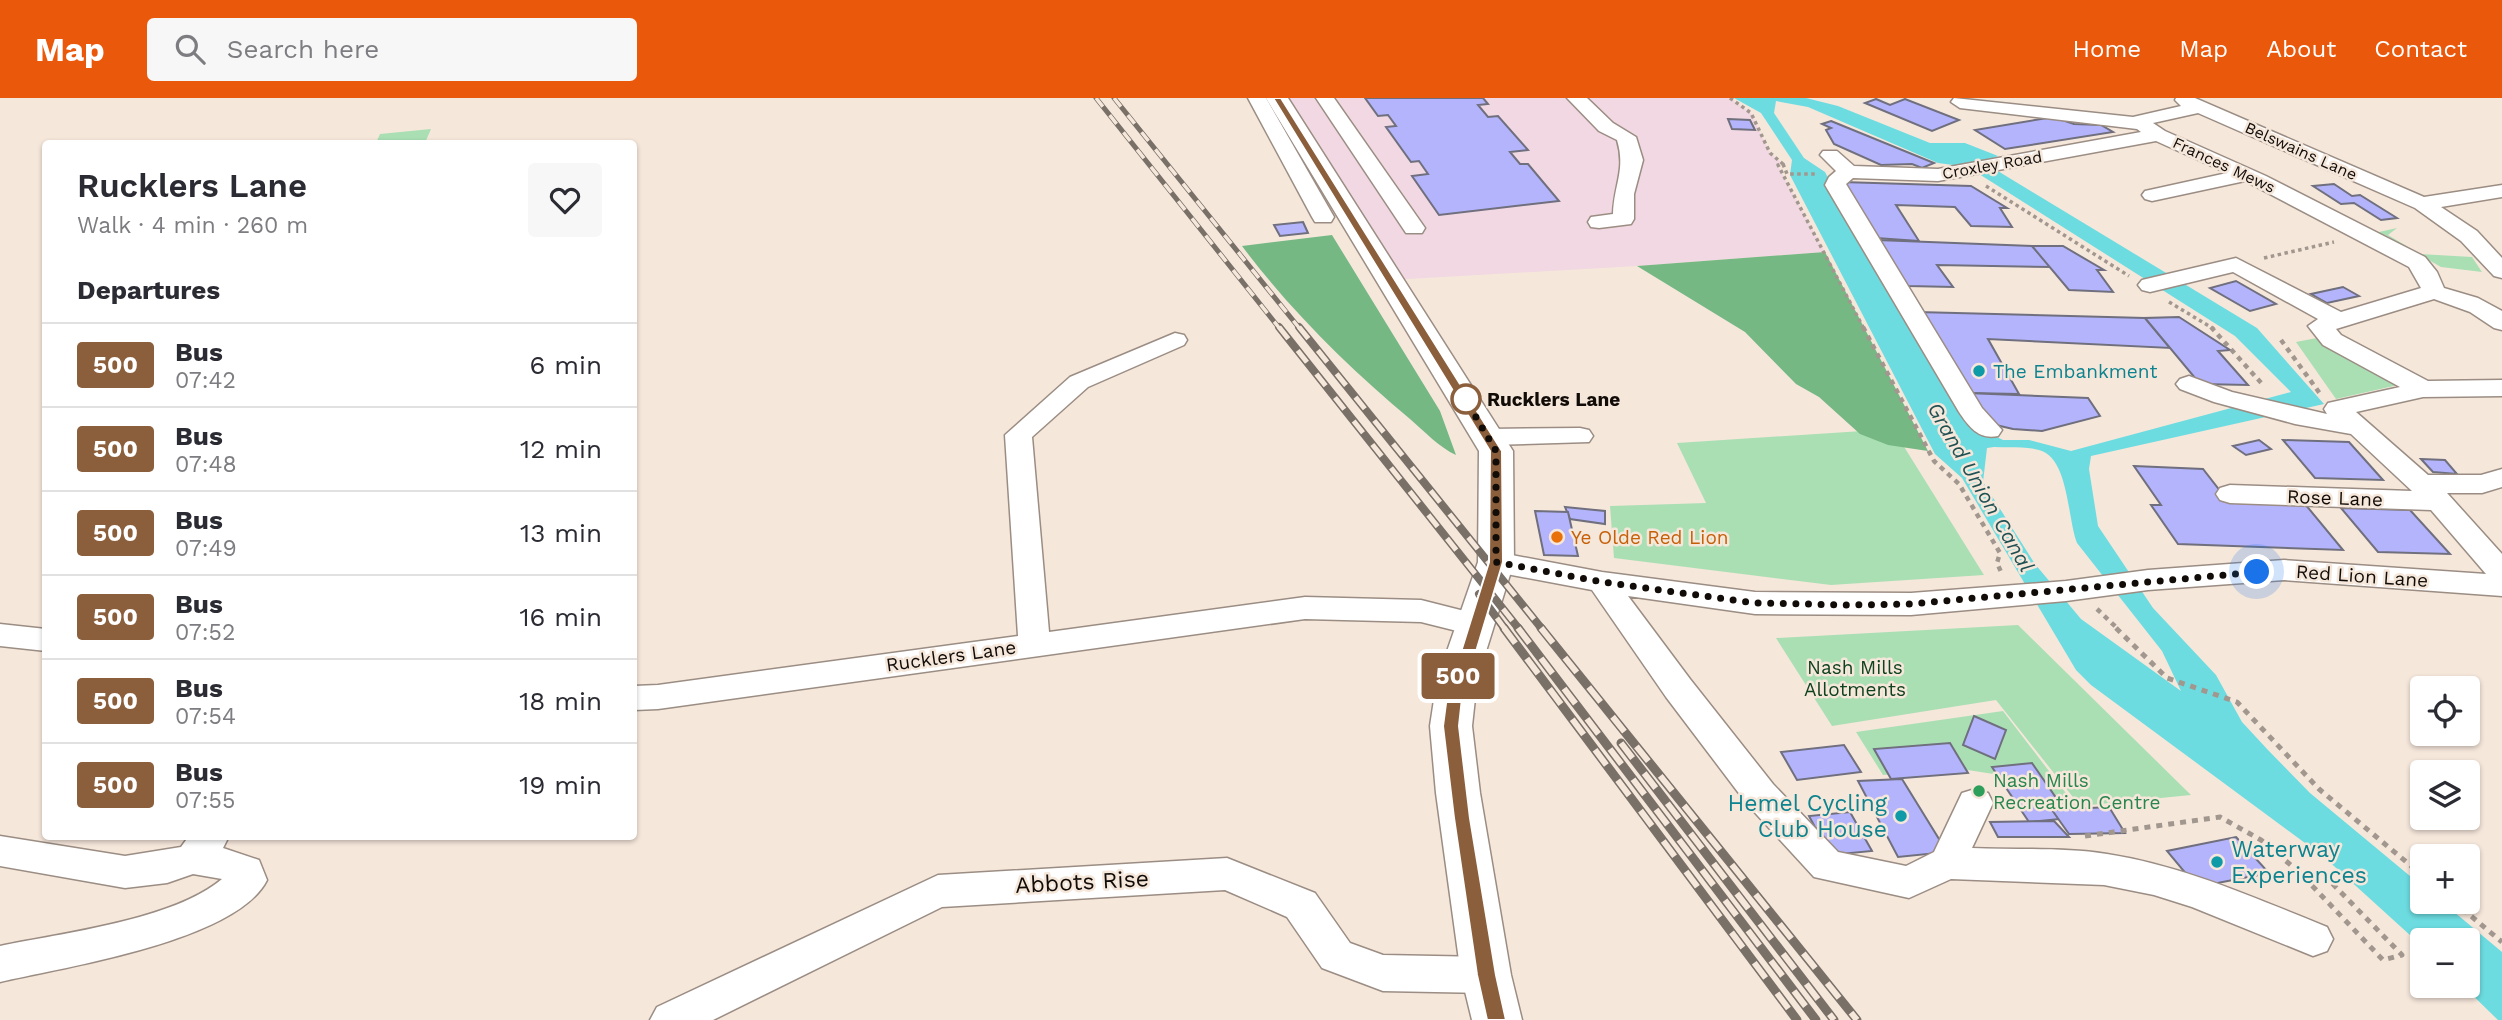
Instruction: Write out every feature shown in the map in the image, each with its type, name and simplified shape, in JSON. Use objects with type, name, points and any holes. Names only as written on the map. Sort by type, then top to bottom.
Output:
[{"type":"main road","points":[[1277,98],[1490,437],[1496,451],[1496,562],[1457,680],[1451,726],[1458,793],[1486,975],[1496,1020]]},
{"type":"street","points":[[1257,98],[1323,217]]},
{"type":"street","points":[[1325,98],[1414,228]]},
{"type":"street","points":[[1576,98],[1606,127],[1626,137],[1633,160],[1624,194],[1623,219],[1599,222]]},
{"type":"street","name":"Belswains Lane","points":[[2180,98],[2422,204],[2469,236],[2502,271]]},
{"type":"street","points":[[1960,102],[2150,130]]},
{"type":"street","name":"Frances Mews","points":[[2201,107],[2141,120],[2150,130],[2247,175],[2417,262],[2426,272],[2434,292]]},
{"type":"street","name":"Croxley Road","points":[[1849,172],[1938,175],[2150,130]]},
{"type":"street","points":[[1826,164],[1849,172]]},
{"type":"street","points":[[1849,172],[1836,181],[1835,185],[1972,412],[1989,430]]},
{"type":"street","points":[[2152,195],[2247,175]]},
{"type":"street","points":[[2422,204],[2502,191]]},
{"type":"street","points":[[2150,285],[2236,265],[2337,320]]},
{"type":"street","points":[[2423,389],[2332,340],[2320,326],[2434,292],[2468,301],[2494,315],[2502,323]]},
{"type":"street","points":[[1034,644],[1018,435],[1079,382],[1175,340]]},
{"type":"street","points":[[2189,384],[2238,401],[2295,416],[2360,428]]},
{"type":"street","points":[[2337,410],[2423,389],[2502,388]]},
{"type":"street","name":"Rose Lane","points":[[2337,410],[2430,492],[2502,573]]},
{"type":"street","points":[[1490,437],[1580,436]]},
{"type":"street","name":"Rose Lane","points":[[2230,494],[2430,492],[2502,478]]},
{"type":"street","name":"Red Lion Lane","points":[[1496,562],[1602,582],[1755,603],[1911,604],[2148,580],[2284,570],[2502,586]]},
{"type":"street","points":[[1602,582],[1678,688],[1752,784],[1838,876],[1909,882],[1947,863],[2104,869],[2154,878],[2200,893],[2314,939]]},
{"type":"street","name":"Rucklers Lane","points":[[637,698],[1304,608],[1421,611],[1477,625]]},
{"type":"street","points":[[0,635],[42,640]]},
{"type":"street","points":[[1947,863],[1975,803]]},
{"type":"street","points":[[0,851],[124,872],[167,867],[202,848],[246,871],[248,880],[238,892],[202,913],[134,933],[0,964]]},
{"type":"street","name":"Abbots Rise","points":[[671,1020],[938,891],[1227,874],[1301,905],[1336,956],[1382,973],[1486,975]]},
{"type":"path","points":[[1730,98],[1751,113],[1770,153],[1783,164],[1787,174],[1826,164]]},
{"type":"path","points":[[1783,164],[1778,166],[1813,226],[1928,451],[1934,461],[1959,484],[2000,552],[1997,563],[2012,595]]},
{"type":"path","points":[[2236,265],[2366,235]]},
{"type":"path","points":[[2281,340],[2330,406],[2337,410]]},
{"type":"path","points":[[2078,589],[2167,678],[2237,702],[2319,789],[2410,865]]},
{"type":"path","points":[[2073,837],[2220,817],[2262,840],[2299,872],[2383,960],[2402,956],[2326,877]]},
{"type":"path","points":[[2469,914],[2502,942]]},
{"type":"shaded area","points":[[1277,98],[1730,98],[1751,113],[1770,153],[1783,164],[1778,166],[1825,252],[1390,280]]},
{"type":"green space","points":[[431,129],[426,140],[377,140],[380,134]]},
{"type":"green space","points":[[2397,228],[2388,235],[2420,254],[2472,257],[2482,272],[2441,267],[2385,235],[2370,234]]},
{"type":"green space","points":[[1332,235],[1440,411],[1456,455],[1432,439],[1343,359],[1280,293],[1242,246]]},
{"type":"green space","points":[[1825,252],[1928,451],[1888,445],[1860,434],[1819,397],[1796,384],[1745,332],[1637,266]]},
{"type":"green space","points":[[2322,337],[2398,385],[2336,399],[2296,342]]},
{"type":"green space","points":[[1893,429],[1984,575],[1831,585],[1614,558],[1610,506],[1706,503],[1677,443]]},
{"type":"green space","name":"Nash Mills Allotments","points":[[2018,625],[2191,795],[2080,806],[1996,700],[1832,726],[1776,638]]},
{"type":"green space","points":[[2003,711],[2075,805],[2027,813],[2000,775],[1961,769],[1883,775],[1856,732]]},
{"type":"water","name":"Grand Union Canal","points":[[1734,98],[1806,98],[1838,106],[1930,143],[1965,143],[1998,156],[1983,162],[2257,328],[2324,404],[2091,456],[2089,469],[2098,526],[2153,608],[2216,675],[2242,722],[2310,793],[2410,876],[2410,914],[2457,914],[2473,928],[2410,928],[2410,935],[2324,857],[2091,685],[2076,670],[1962,478],[1935,454],[1790,175],[1792,160],[1761,113]],"holes":[[[1776,101],[1808,107],[1938,163],[1968,167],[2235,336],[2291,392],[2071,451],[2029,440],[2003,440],[1971,424],[1855,230],[1825,172],[1804,158],[1774,113]],[[1987,448],[2039,450],[2049,455],[2056,464],[2066,490],[2077,543],[2162,651],[2181,691],[2081,619],[2035,564],[1983,482]]]},
{"type":"water","points":[[2480,934],[2502,952],[2502,1020],[2498,1020],[2475,998],[2480,998]]},
{"type":"building","points":[[1365,98],[1483,98],[1488,104],[1478,105],[1488,117],[1498,116],[1528,150],[1510,152],[1520,164],[1528,164],[1559,201],[1439,215],[1412,176],[1428,174],[1419,161],[1411,162],[1386,127],[1396,126],[1388,115],[1378,116]]},
{"type":"building","points":[[1876,99],[1890,105],[1905,99],[1959,120],[1932,131],[1865,103]]},
{"type":"building","points":[[2053,117],[2074,124],[2101,125],[2113,132],[2005,149],[1975,130]]},
{"type":"building","points":[[1728,119],[1750,120],[1755,130],[1732,129]]},
{"type":"building","points":[[1831,121],[1934,163],[1922,168],[1912,164],[1881,165],[1834,144],[1826,130],[1831,128],[1822,124]]},
{"type":"building","points":[[1842,182],[1971,186],[2007,208],[2000,208],[2012,227],[1971,226],[1955,207],[1896,205],[1919,241],[1876,238]]},
{"type":"building","points":[[2334,184],[2352,196],[2360,195],[2397,218],[2381,220],[2354,203],[2341,204],[2313,186]]},
{"type":"building","points":[[1303,222],[1308,233],[1280,236],[1274,225]]},
{"type":"building","points":[[1877,240],[2032,246],[2052,267],[1937,265],[1953,287],[1908,286]]},
{"type":"building","points":[[2032,246],[2063,246],[2104,270],[2097,270],[2113,292],[2069,290]]},
{"type":"building","points":[[2236,281],[2276,304],[2250,311],[2210,288]]},
{"type":"building","points":[[2343,287],[2359,296],[2327,303],[2311,294]]},
{"type":"building","name":"The Embankment","points":[[1917,312],[2145,318],[2170,348],[1988,339],[2019,394],[1967,393]]},
{"type":"building","name":"The Embankment","points":[[2179,317],[2230,350],[2218,351],[2248,385],[2200,384],[2145,318]]},
{"type":"building","name":"The Embankment","points":[[1967,393],[2088,398],[2100,416],[2042,431],[2013,429],[1996,425]]},
{"type":"building","points":[[2259,440],[2271,449],[2246,455],[2233,446]]},
{"type":"building","points":[[2283,440],[2349,442],[2383,480],[2315,478]]},
{"type":"building","points":[[2421,459],[2445,460],[2457,474],[2433,472]]},
{"type":"building","points":[[2134,466],[2203,469],[2228,501],[2305,504],[2343,550],[2178,544],[2151,505],[2161,505]]},
{"type":"building","points":[[1565,507],[1605,511],[1605,524],[1570,519]]},
{"type":"building","points":[[2341,508],[2410,510],[2450,554],[2378,552]]},
{"type":"building","name":"Ye Olde Red Lion","points":[[1535,511],[1568,512],[1578,556],[1544,555]]},
{"type":"building","name":"Nash Mills Recreation Centre","points":[[1974,716],[2006,730],[1995,759],[1963,745]]},
{"type":"building","name":"Nash Mills Recreation Centre","points":[[1950,743],[1968,773],[1891,779],[1874,749]]},
{"type":"building","points":[[1844,745],[1861,772],[1797,780],[1781,752]]},
{"type":"building","name":"Nash Mills Recreation Centre","points":[[2032,763],[2070,818],[2029,822],[1992,767]]},
{"type":"building","name":"Hemel Cycling Club House","points":[[1902,779],[1947,852],[1898,857],[1858,781]]},
{"type":"building","points":[[2109,807],[2125,833],[2069,834],[2052,810]]},
{"type":"building","points":[[1850,812],[1872,851],[1830,855],[1809,816]]},
{"type":"building","points":[[2054,821],[2069,837],[1998,837],[1990,822]]},
{"type":"building","name":"Waterway Experiences","points":[[2236,837],[2269,873],[2197,887],[2167,851]]},
{"type":"railway","points":[[1096,98],[1280,329]]},
{"type":"railway","points":[[1114,98],[1300,329]]},
{"type":"railway","points":[[1279,327],[1519,629]]},
{"type":"railway","points":[[1299,327],[1542,629]]},
{"type":"railway","points":[[1479,594],[1505,629]]},
{"type":"railway","points":[[1504,628],[1797,1020]]},
{"type":"railway","points":[[1518,628],[1816,1020]]},
{"type":"railway","points":[[1541,628],[1857,1020]]},
{"type":"railway","points":[[1621,743],[1834,1020]]},
{"type":"bus line","name":"500","points":[[1277,98],[1490,437],[1496,451],[1496,562],[1457,680],[1451,726],[1458,793],[1486,975],[1497,1020]]},
{"type":"place","name":"The Embankment","points":[[1979,371]]},
{"type":"place","name":"Rucklers Lane","points":[[1466,399]]},
{"type":"place","name":"Ye Olde Red Lion","points":[[1557,537]]},
{"type":"place","name":"Nash Mills Recreation Centre","points":[[1979,791]]},
{"type":"place","name":"Hemel Cycling Club House","points":[[1901,816]]},
{"type":"place","name":"Waterway Experiences","points":[[2217,862]]},
{"type":"route","points":[[1466,399],[1461,392],[1496,451],[1496,562],[1602,582],[1755,603],[1851,605],[1911,604],[2257,572]]}]
